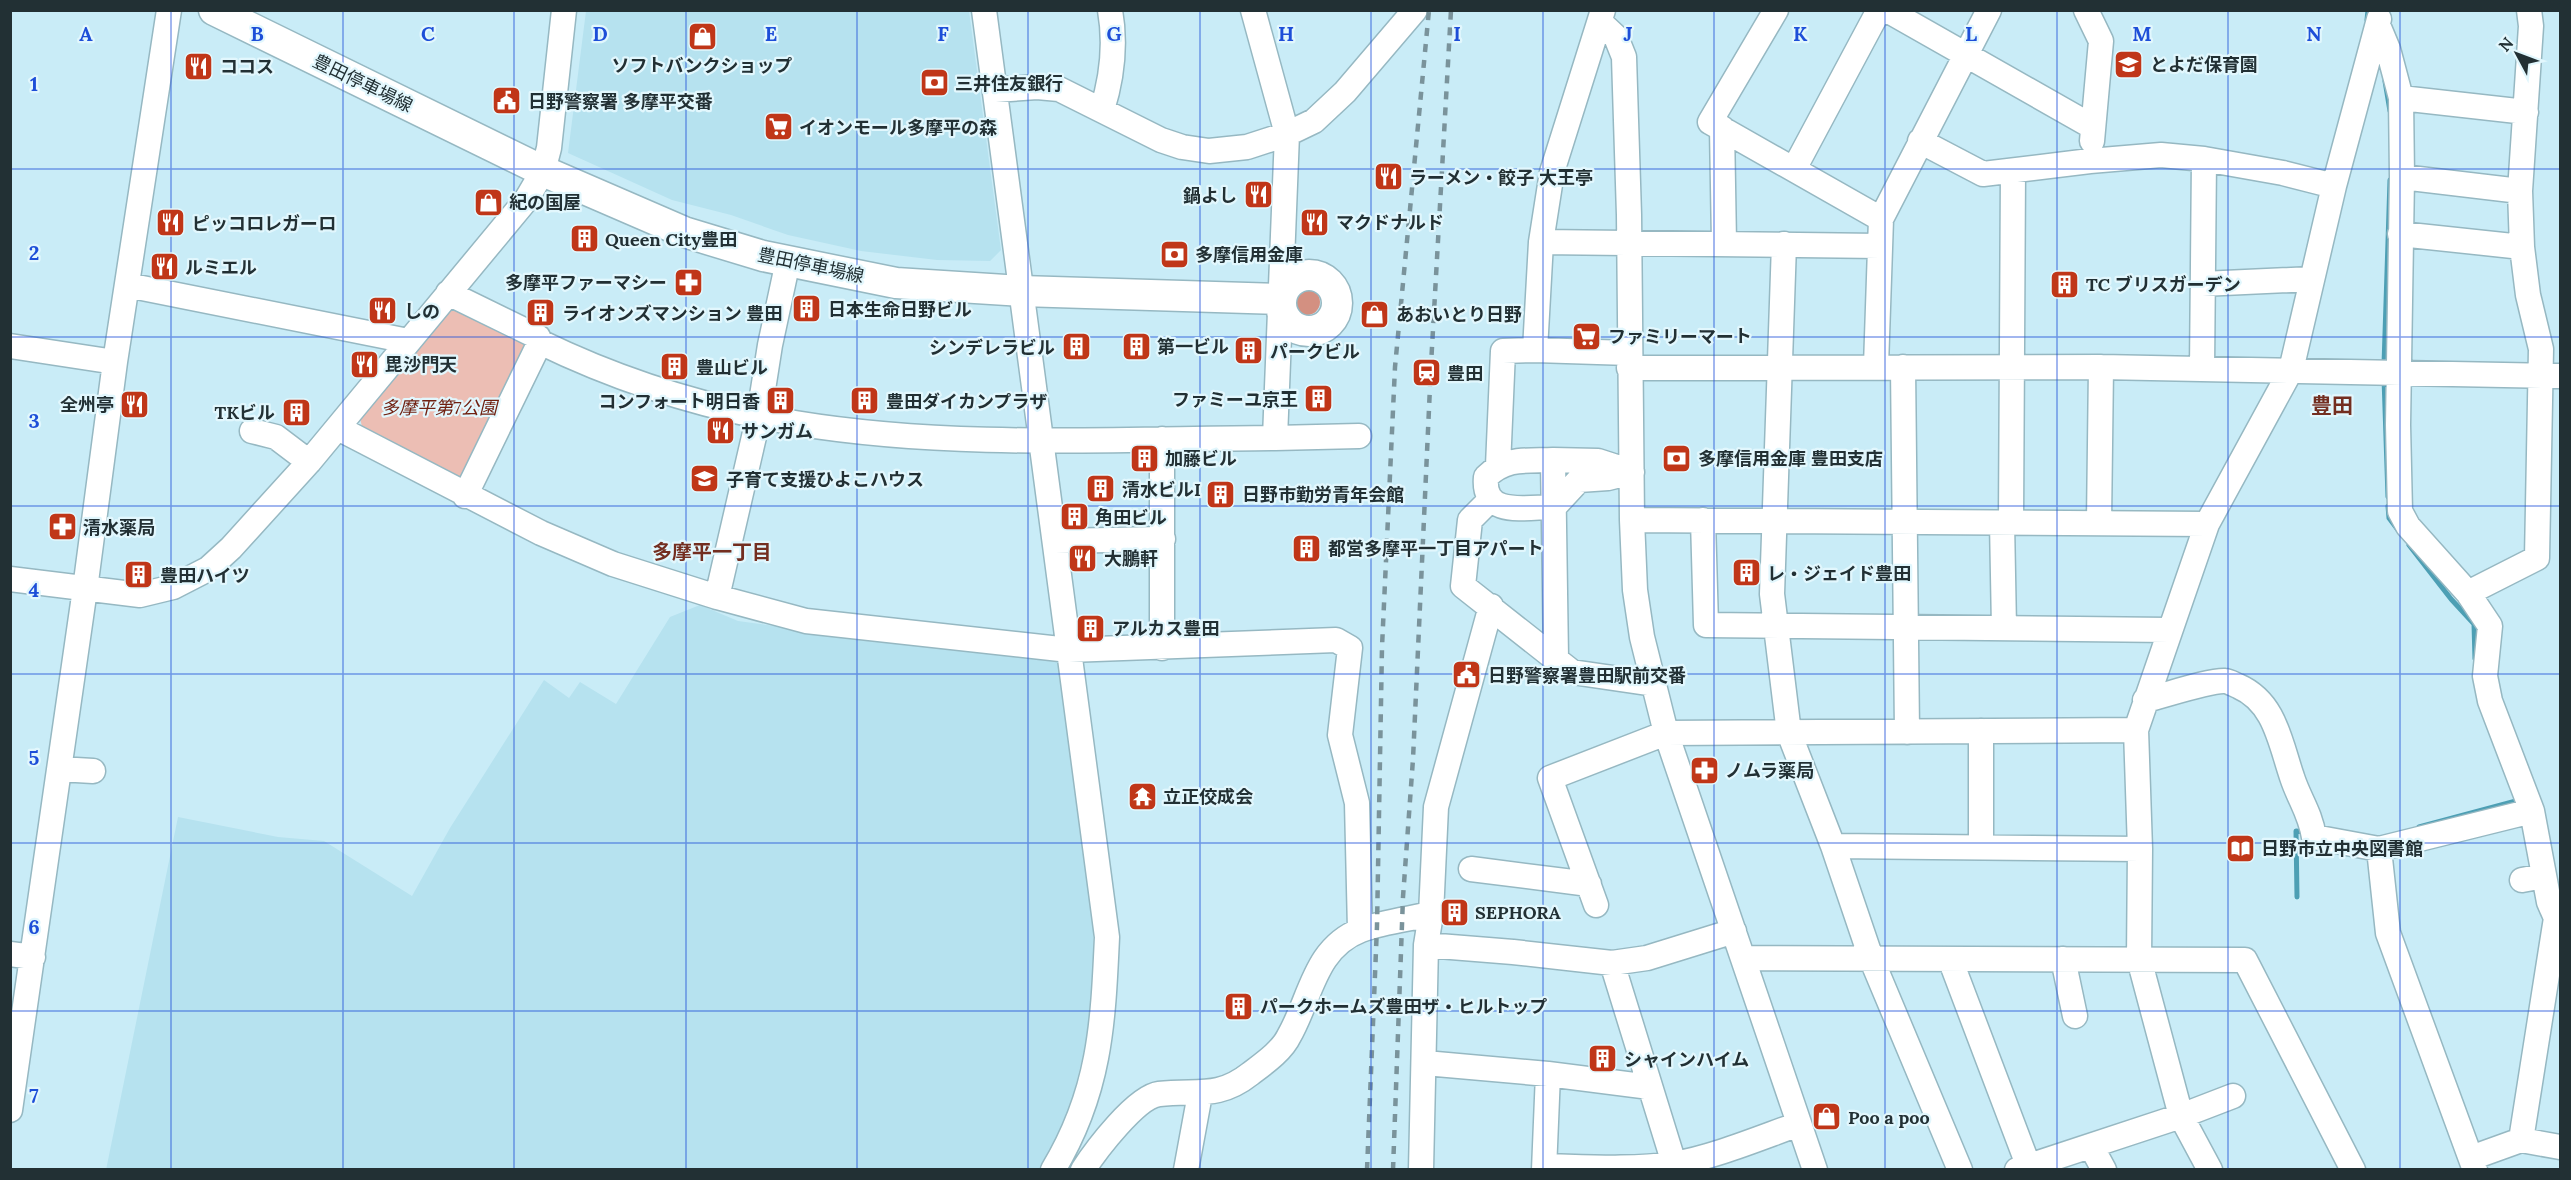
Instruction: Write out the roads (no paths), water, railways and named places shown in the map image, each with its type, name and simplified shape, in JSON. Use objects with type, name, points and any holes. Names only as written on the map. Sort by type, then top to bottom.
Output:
[{"type":"main road","name":"豊田停車場線","points":[[214,10],[543,171],[684,232],[763,256],[896,283],[1021,291],[1281,299]]},
{"type":"street","points":[[10,1110],[22,955],[59,769],[86,589],[115,362],[169,10]]},
{"type":"street","points":[[10,579],[140,595],[173,587],[208,569],[231,548],[338,428],[526,200],[543,171],[549,148],[564,10]]},
{"type":"street","points":[[984,10],[1107,937],[1103,1021],[1098,1053],[1070,1141],[1053,1170]]},
{"type":"street","points":[[1102,110],[1110,83],[1113,42],[1110,10]]},
{"type":"street","points":[[1253,10],[1287,134],[1275,438]]},
{"type":"street","points":[[1776,10],[1710,122],[1881,219]]},
{"type":"street","points":[[1794,169],[1879,10]]},
{"type":"street","points":[[1887,10],[2093,127]]},
{"type":"street","points":[[1876,366],[1881,219],[1989,10]]},
{"type":"street","points":[[2086,10],[2101,41],[2090,161]]},
{"type":"street","points":[[2468,593],[2537,558],[2551,376],[2541,349],[2528,295],[2522,247],[2520,191],[2531,26],[2529,10]]},
{"type":"street","points":[[995,90],[1037,87],[1059,89],[1161,140],[1182,147],[1209,151],[1247,147],[1287,134],[1314,121],[1344,92],[1414,11]]},
{"type":"street","points":[[1602,16],[1616,37],[1624,57],[1629,215],[1632,520],[1635,590],[1642,638],[1666,733],[1815,1170]]},
{"type":"street","points":[[1535,350],[1541,242],[1552,172],[1602,16]]},
{"type":"street","points":[[2379,18],[2401,98],[2402,177],[2396,373],[2400,511],[2408,526],[2468,593],[2490,626],[2485,676],[2490,701],[2532,811],[2533,878],[2558,919],[2521,1140]]},
{"type":"street","points":[[2210,1170],[2181,1116],[2139,959],[2140,849],[2136,730],[2207,524],[2291,370],[2334,186],[2379,18]]},
{"type":"street","points":[[2401,98],[2526,112]]},
{"type":"street","points":[[1722,128],[1724,243]]},
{"type":"street","points":[[1920,141],[1983,174],[2161,155],[2204,159],[2283,173],[2334,186]]},
{"type":"street","points":[[2202,369],[2204,159]]},
{"type":"street","points":[[2004,628],[2012,368],[2013,171]]},
{"type":"street","points":[[2402,177],[2520,191]]},
{"type":"street","points":[[2400,234],[2522,247]]},
{"type":"street","points":[[1541,242],[1880,246]]},
{"type":"street","points":[[1784,244],[1772,594],[1789,732],[1833,846],[1871,958],[1960,1170]]},
{"type":"street","points":[[717,597],[759,415],[770,345],[788,261]]},
{"type":"street","points":[[2202,284],[2312,279]]},
{"type":"street","points":[[127,285],[408,341]]},
{"type":"street","points":[[448,293],[538,337],[540,342],[584,364],[687,399],[794,423],[906,436],[1042,440],[1359,436]]},
{"type":"street","points":[[465,496],[540,342]]},
{"type":"street","points":[[10,346],[115,362]]},
{"type":"street","points":[[1498,466],[1503,351],[1535,350],[1629,360],[1779,366],[2101,367],[2551,376]]},
{"type":"street","points":[[1903,367],[1907,732]]},
{"type":"street","points":[[2099,522],[2101,367]]},
{"type":"street","points":[[338,428],[465,496],[540,533],[613,564],[717,597],[806,621],[1069,650],[1336,640],[1350,648],[1340,735],[1357,803],[1360,930]]},
{"type":"street","points":[[252,431],[276,437],[309,462]]},
{"type":"street","points":[[1162,439],[1162,648]]},
{"type":"street","points":[[1553,460],[1556,658]]},
{"type":"street","points":[[1598,461],[1632,472],[1608,478],[1579,480],[1554,507],[1506,508],[1490,500],[1486,492],[1486,477],[1498,466],[1507,462],[1598,461]]},
{"type":"street","points":[[1490,500],[1470,520],[1464,586],[1572,672],[1654,684]]},
{"type":"street","points":[[1632,520],[2207,524]]},
{"type":"street","points":[[1703,520],[1706,625],[2169,630]]},
{"type":"street","points":[[1055,542],[1163,540]]},
{"type":"street","points":[[1421,1170],[1426,945],[1431,914],[1436,807],[1491,606]]},
{"type":"street","points":[[2145,700],[2226,681],[2251,692],[2264,704],[2271,718],[2285,751],[2292,778],[2311,818],[2314,837],[2379,849],[2532,811]]},
{"type":"street","points":[[1471,869],[1592,895],[1550,778],[1666,733],[2136,730]]},
{"type":"street","points":[[1981,731],[1982,847]]},
{"type":"street","points":[[59,769],[93,771]]},
{"type":"street","points":[[1833,846],[2140,849]]},
{"type":"street","points":[[2379,849],[2388,933],[2473,1164],[2521,1140],[2560,1147]]},
{"type":"street","points":[[1083,1170],[1098,1146],[1138,1104],[1149,1097],[1158,1094],[1200,1094],[1219,1091],[1249,1075],[1290,1036],[1322,961],[1334,948],[1360,930],[1431,914]]},
{"type":"street","points":[[1426,945],[1611,963],[1647,958],[1734,931]]},
{"type":"street","points":[[1743,958],[2245,960],[2353,1170]]},
{"type":"street","points":[[1950,959],[2025,1168],[2181,1116],[2233,1096]]},
{"type":"street","points":[[2063,959],[2075,1016]]},
{"type":"street","points":[[1611,963],[1675,1167]]},
{"type":"street","points":[[1425,1063],[1548,1074],[1650,1087]]},
{"type":"street","points":[[1548,1074],[1545,1168],[1675,1167],[1799,1124]]},
{"type":"street","points":[[1186,1170],[1200,1094]]},
{"type":"street","points":[[2091,1146],[2104,1170]]},
{"type":"waterway","points":[[2367,20],[2368,10]]},
{"type":"waterway","points":[[2385,81],[2390,111]]},
{"type":"waterway","points":[[2384,365],[2390,180]]},
{"type":"waterway","points":[[2384,378],[2388,497]]},
{"type":"waterway","points":[[2388,506],[2389,518],[2398,530]]},
{"type":"waterway","points":[[2409,545],[2451,599],[2474,624],[2475,659]]},
{"type":"waterway","points":[[2419,827],[2516,801]]},
{"type":"waterway","points":[[2297,897],[2296,831],[2306,832]]},
{"type":"railway","points":[[1367,1170],[1377,926],[1382,647],[1395,367],[1429,10]]},
{"type":"railway","points":[[1393,1170],[1403,897],[1413,759],[1431,365],[1451,10]]},
{"type":"place","name":"ソフトバンクショップ","points":[[702,36]]},
{"type":"place","name":"とよだ保育園","points":[[2129,64]]},
{"type":"place","name":"ココス","points":[[199,66]]},
{"type":"place","name":"三井住友銀行","points":[[934,83]]},
{"type":"place","name":"日野警察署 多摩平交番","points":[[507,101]]},
{"type":"place","name":"イオンモール多摩平の森","points":[[778,127]]},
{"type":"place","name":"ラーメン・餃子 大王亭","points":[[1388,177]]},
{"type":"place","name":"鍋よし","points":[[1258,195]]},
{"type":"place","name":"紀の国屋","points":[[488,202]]},
{"type":"place","name":"マクドナルド","points":[[1315,222]]},
{"type":"place","name":"ピッコロレガーロ","points":[[171,223]]},
{"type":"place","name":"Queen City豊田","points":[[584,239]]},
{"type":"place","name":"多摩信用金庫","points":[[1174,254]]},
{"type":"place","name":"ルミエル","points":[[164,267]]},
{"type":"place","name":"多摩平ファーマシー","points":[[688,282]]},
{"type":"place","name":"TC ブリスガーデン","points":[[2065,284]]},
{"type":"place","name":"日本生命日野ビル","points":[[807,309]]},
{"type":"place","name":"しの","points":[[383,311]]},
{"type":"place","name":"ライオンズマンション 豊田","points":[[541,313]]},
{"type":"place","name":"あおいとり日野","points":[[1375,314]]},
{"type":"place","name":"ファミリーマート","points":[[1587,336]]},
{"type":"place","name":"第一ビル","points":[[1136,346]]},
{"type":"place","name":"シンデレラビル","points":[[1076,347]]},
{"type":"place","name":"パークビル","points":[[1249,351]]},
{"type":"place","name":"毘沙門天","points":[[364,364]]},
{"type":"place","name":"豊山ビル","points":[[675,367]]},
{"type":"place","name":"豊田","points":[[1426,373]]},
{"type":"place","name":"ファミーユ京王","points":[[1319,399]]},
{"type":"place","name":"コンフォート明日香","points":[[781,401]]},
{"type":"place","name":"豊田ダイカンプラザ","points":[[865,401]]},
{"type":"place","name":"全州亭","points":[[135,404]]},
{"type":"place","name":"TKビル","points":[[296,412]]},
{"type":"place","name":"サンガム","points":[[720,431]]},
{"type":"place","name":"加藤ビル","points":[[1144,458]]},
{"type":"place","name":"多摩信用金庫 豊田支店","points":[[1677,458]]},
{"type":"place","name":"子育て支援ひよこハウス","points":[[705,479]]},
{"type":"place","name":"清水ビルI","points":[[1101,489]]},
{"type":"place","name":"日野市勤労青年会館","points":[[1221,494]]},
{"type":"place","name":"角田ビル","points":[[1074,517]]},
{"type":"place","name":"清水薬局","points":[[62,527]]},
{"type":"place","name":"都営多摩平一丁目アパート","points":[[1307,548]]},
{"type":"place","name":"大鵬軒","points":[[1083,558]]},
{"type":"place","name":"レ・ジェイド豊田","points":[[1746,573]]},
{"type":"place","name":"豊田ハイツ","points":[[139,575]]},
{"type":"place","name":"アルカス豊田","points":[[1091,628]]},
{"type":"place","name":"日野警察署豊田駅前交番","points":[[1467,675]]},
{"type":"place","name":"ノムラ薬局","points":[[1704,770]]},
{"type":"place","name":"立正佼成会","points":[[1142,796]]},
{"type":"place","name":"日野市立中央図書館","points":[[2240,848]]},
{"type":"place","name":"SEPHORA","points":[[1454,912]]},
{"type":"place","name":"パークホームズ豊田ザ・ヒルトップ","points":[[1239,1006]]},
{"type":"place","name":"シャインハイム","points":[[1603,1059]]},
{"type":"place","name":"Poo a poo","points":[[1827,1117]]},
{"type":"district","name":"豊田","points":[[2332,405]]},
{"type":"district","name":"多摩平一丁目","points":[[712,551]]},
{"type":"park label","name":"多摩平第7公園","points":[[439,407]]}]
